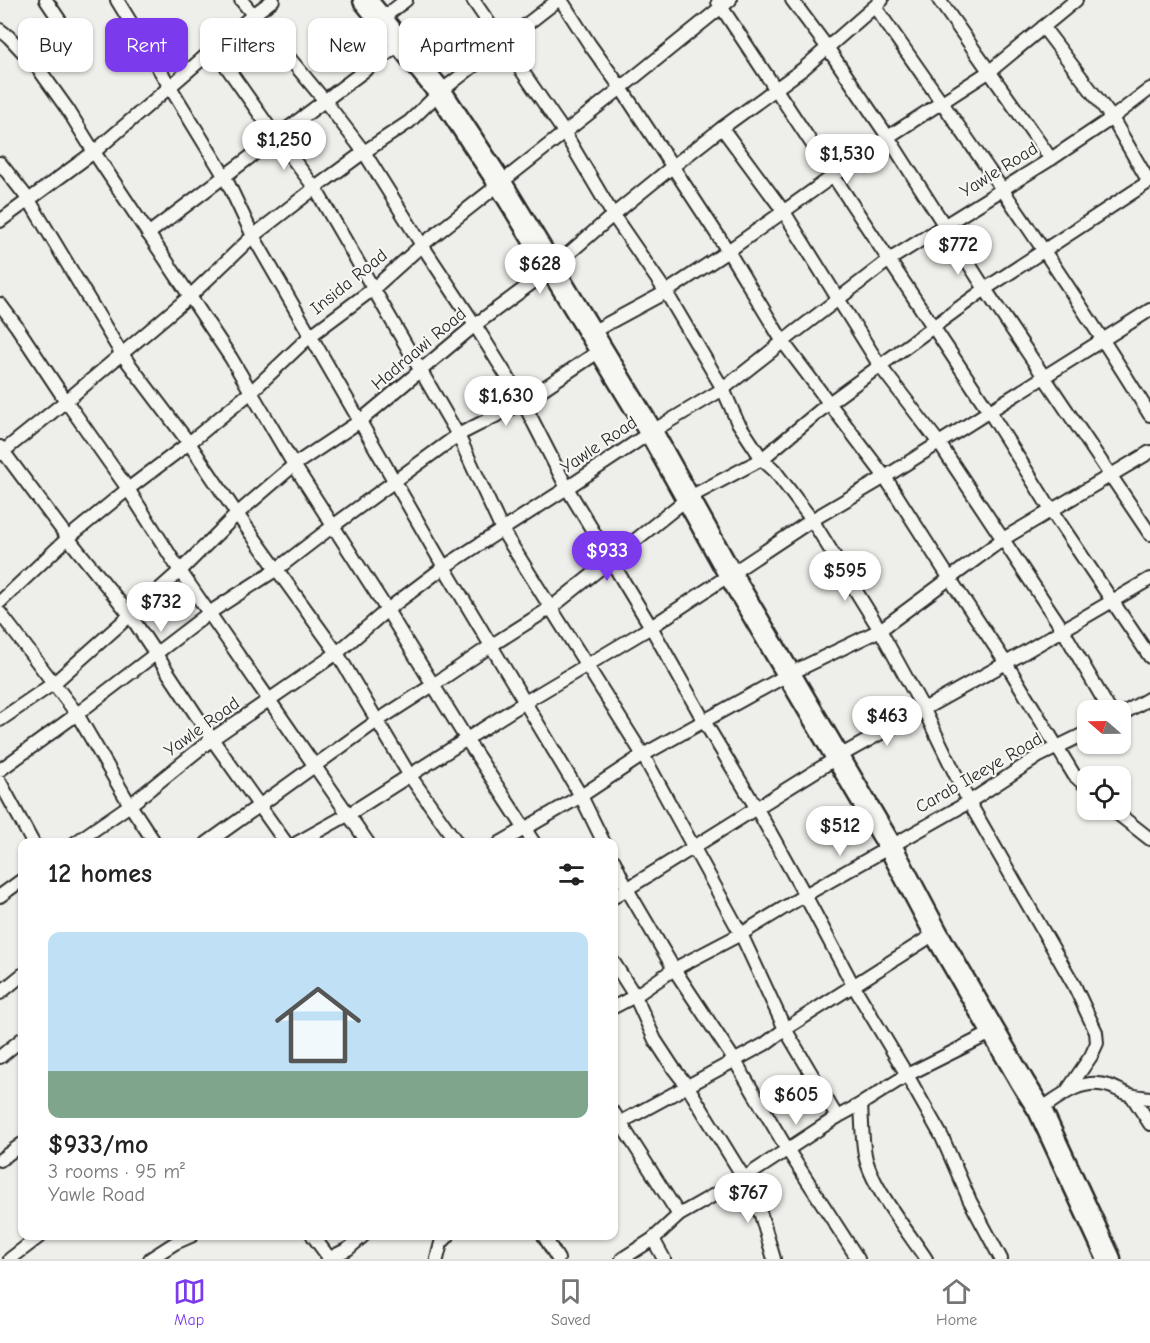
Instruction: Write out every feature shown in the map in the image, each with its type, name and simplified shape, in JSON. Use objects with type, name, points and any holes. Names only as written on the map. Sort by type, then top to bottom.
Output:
[{"type":"highway","points":[[365,0],[378,18]]},
{"type":"highway","points":[[387,28],[399,41]]},
{"type":"highway","points":[[424,72],[441,93],[500,183],[651,432],[730,574],[890,846],[936,933],[1040,1110],[1109,1259]]},
{"type":"street","points":[[46,0],[58,18]]},
{"type":"street","points":[[117,0],[225,177],[253,236],[444,567],[581,796],[602,838]]},
{"type":"street","points":[[241,0],[364,152],[523,402],[567,488],[757,809],[853,985],[907,1074],[942,1137],[970,1201],[1001,1259]]},
{"type":"street","points":[[250,18],[273,0]]},
{"type":"street","points":[[383,18],[406,0]]},
{"type":"street","points":[[474,0],[485,18]]},
{"type":"street","points":[[535,19],[560,0],[728,251],[783,342],[885,477],[1006,663],[1077,778]]},
{"type":"street","points":[[792,0],[888,137],[984,289],[1150,534]]},
{"type":"street","points":[[939,0],[1051,159]]},
{"type":"street","points":[[0,770],[209,613],[277,569],[458,435],[523,402],[596,341],[784,212],[888,137],[990,71],[1076,0]]},
{"type":"street","points":[[723,2],[775,89],[1150,657]]},
{"type":"street","name":"Insida Road","points":[[0,602],[68,538],[250,392],[310,336],[373,289],[422,245],[621,88],[723,2]]},
{"type":"street","points":[[878,3],[942,102],[1045,250],[1150,415]]},
{"type":"street","name":"Hadraawi Road","points":[[0,720],[54,683],[180,571],[237,514],[294,465],[360,421],[476,325],[552,268],[672,167],[803,69],[878,3]]},
{"type":"street","points":[[214,838],[377,721],[552,607],[688,498],[762,459],[829,403],[984,289],[1149,181],[1112,118],[1043,27]]},
{"type":"street","points":[[0,30],[38,68],[68,110],[231,358],[294,465],[531,838]]},
{"type":"street","points":[[148,234],[399,45]]},
{"type":"street","points":[[0,221],[94,152],[200,61]]},
{"type":"street","points":[[230,72],[315,188],[458,435],[502,530],[643,755],[741,934],[785,1029],[837,1117]]},
{"type":"street","points":[[282,838],[212,739],[130,615],[1,451],[66,401],[189,297],[253,236],[364,152],[409,122],[467,72]]},
{"type":"street","points":[[522,72],[564,132],[613,215],[666,292],[723,389],[737,421],[762,459],[775,471],[812,520],[880,630],[924,710],[969,802],[1074,985],[1096,1032],[1097,1043],[1091,1056],[1067,1091]]},
{"type":"street","name":"Yawle Road","points":[[82,838],[130,805],[212,739],[337,653],[387,610],[444,567],[651,432],[723,389],[889,260],[1051,159],[1150,89]]},
{"type":"street","points":[[722,128],[784,212],[880,366],[939,443],[1063,630],[1104,700]]},
{"type":"street","points":[[0,163],[29,200],[122,353],[189,442],[237,514],[337,653],[410,776],[453,838]]},
{"type":"street","points":[[0,304],[128,489],[180,571],[365,838]]},
{"type":"street","points":[[306,838],[349,814],[525,702],[651,627],[812,520],[885,477],[1150,310]]},
{"type":"street","points":[[508,838],[581,796],[643,755],[789,674],[880,630],[1003,539],[1150,452]]},
{"type":"street","points":[[618,895],[838,758],[1150,579]]},
{"type":"street","points":[[0,613],[77,714],[152,838]]},
{"type":"street","points":[[1131,709],[1150,698]]},
{"type":"street","name":"Carab Ileeye Road","points":[[618,1005],[674,969],[741,934],[969,802],[1039,756],[1077,738]]},
{"type":"street","points":[[0,782],[30,838]]},
{"type":"street","points":[[1126,820],[1150,839]]},
{"type":"street","points":[[618,870],[674,969],[735,1061],[858,1259]]},
{"type":"street","points":[[0,896],[18,883]]},
{"type":"street","points":[[618,1119],[688,1087],[765,1044],[936,933]]},
{"type":"street","points":[[618,969],[635,996],[655,1040],[688,1087],[744,1178],[760,1215],[774,1259]]},
{"type":"street","points":[[0,993],[18,978]]},
{"type":"street","points":[[622,1259],[653,1239],[679,1215],[744,1178],[907,1074],[993,1032]]},
{"type":"street","points":[[0,1057],[18,1043]]},
{"type":"street","points":[[1040,1110],[1067,1091],[1088,1084],[1099,1083],[1132,1096],[1150,1098]]},
{"type":"street","points":[[1132,1096],[1150,1124]]},
{"type":"street","points":[[861,1104],[865,1157],[876,1184],[926,1259]]},
{"type":"street","points":[[618,1123],[679,1215]]},
{"type":"street","points":[[0,1160],[18,1147]]},
{"type":"street","points":[[653,1239],[664,1259]]},
{"type":"street","points":[[10,1259],[35,1240]]},
{"type":"street","points":[[150,1259],[182,1240]]},
{"type":"street","points":[[316,1240],[329,1259],[348,1249],[358,1240]]},
{"type":"street","points":[[437,1259],[442,1240]]},
{"type":"street","points":[[546,1240],[558,1259]]}]
